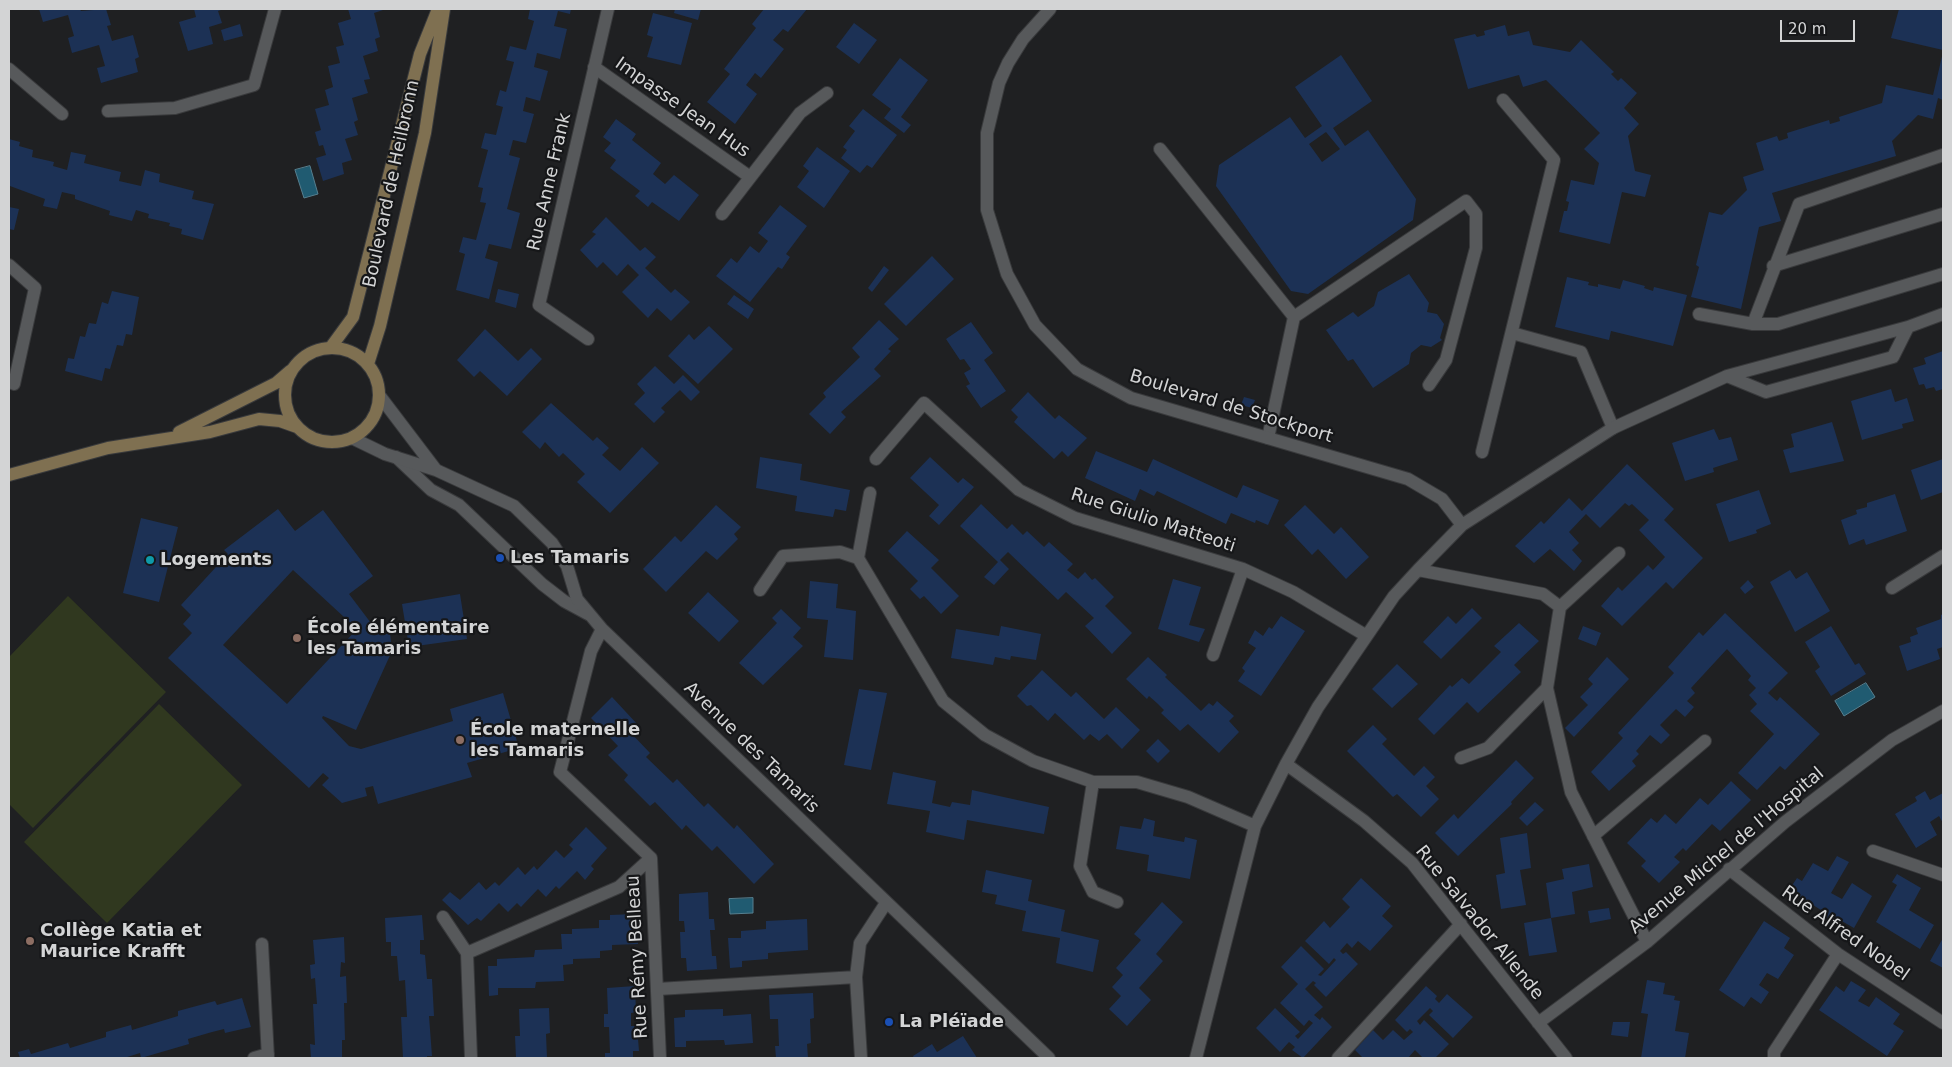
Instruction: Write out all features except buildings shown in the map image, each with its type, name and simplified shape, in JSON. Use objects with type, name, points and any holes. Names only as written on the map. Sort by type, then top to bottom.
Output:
[{"type":"street","points":[[108,111],[175,108],[254,85],[275,9]]},
{"type":"street","name":"Boulevard de Heilbronn","points":[[331,347],[353,317],[420,54],[438,9]]},
{"type":"street","name":"Boulevard de Heilbronn","points":[[368,364],[380,326],[425,133],[444,9]]},
{"type":"street","name":"Rue Anne Frank","points":[[588,339],[540,305],[608,9]]},
{"type":"street","name":"Boulevard de Stockport","points":[[1050,9],[1023,39],[1008,63],[999,84],[987,132],[987,210],[1007,274],[1035,325],[1077,370],[1131,398],[1408,478],[1442,499],[1462,525]]},
{"type":"street","name":"Impasse Jean Hus","points":[[594,67],[750,178]]},
{"type":"street","points":[[9,69],[62,114]]},
{"type":"street","name":"Impasse Jean Hus","points":[[722,214],[800,113],[827,94]]},
{"type":"street","points":[[1482,452],[1554,160],[1503,100]]},
{"type":"street","points":[[1160,149],[1294,317]]},
{"type":"street","points":[[1753,324],[1773,266],[1799,204],[1943,155]]},
{"type":"street","points":[[1268,438],[1294,317],[1466,201],[1476,214],[1476,248],[1446,360],[1429,385]]},
{"type":"street","points":[[1773,266],[1943,214]]},
{"type":"street","points":[[9,264],[35,288],[14,384]]},
{"type":"street","points":[[1699,314],[1753,324],[1778,324],[1943,274]]},
{"type":"street","points":[[1196,1058],[1255,826],[1286,764],[1318,707],[1365,635],[1394,596],[1462,525],[1613,428],[1726,376],[1908,327],[1943,314]]},
{"type":"street","points":[[1726,376],[1766,392],[1893,357],[1908,327]]},
{"type":"street","points":[[1512,333],[1581,352],[1613,428]]},
{"type":"street","points":[[9,475],[108,448],[210,432],[259,419],[280,421],[297,427],[314,438],[323,441],[342,441],[352,438],[363,430],[371,420],[377,408],[379,395],[376,379],[368,364],[352,351],[331,347],[308,354],[276,383],[170,437]]},
{"type":"street","points":[[291,370],[284,400],[287,410],[297,427]]},
{"type":"street","name":"Avenue des Tamaris","points":[[379,395],[436,470]]},
{"type":"street","name":"Rue Giulio Matteoti","points":[[876,459],[924,403],[1019,490],[1075,518],[1243,569],[1293,592],[1365,635]]},
{"type":"street","name":"Avenue des Tamaris","points":[[352,438],[396,457],[436,470],[514,506],[552,543],[567,566],[577,599],[602,629],[1049,1058]]},
{"type":"street","points":[[396,457],[431,490],[459,505],[542,584],[564,602],[588,614]]},
{"type":"street","points":[[858,558],[870,493]]},
{"type":"street","points":[[760,590],[783,556],[840,552],[858,558],[943,700],[985,735],[1033,761],[1093,782],[1136,782],[1188,797],[1255,826]]},
{"type":"street","points":[[1619,554],[1560,607],[1547,688],[1570,792],[1647,942]]},
{"type":"street","points":[[1892,588],[1943,556]]},
{"type":"street","name":"Rue Giulio Matteoti","points":[[1213,655],[1243,569]]},
{"type":"street","points":[[1418,570],[1543,594],[1560,607]]},
{"type":"street","name":"Rue Rémy Belleau","points":[[602,629],[591,651],[560,772],[651,858],[660,1058]]},
{"type":"street","points":[[1461,758],[1488,748],[1547,688]]},
{"type":"street","name":"Avenue Michel de l'Hospital","points":[[1538,1023],[1647,942],[1785,822],[1892,740],[1943,711]]},
{"type":"street","points":[[1594,836],[1705,741]]},
{"type":"street","name":"Rue Salvador Allende","points":[[1286,764],[1364,821],[1412,863],[1566,1058]]},
{"type":"street","points":[[1093,782],[1080,866],[1093,892],[1117,902]]},
{"type":"street","points":[[1873,851],[1943,874]]},
{"type":"street","points":[[467,954],[620,887],[651,858]]},
{"type":"street","name":"Rue Alfred Nobel","points":[[1730,869],[1738,878],[1838,954],[1943,1023]]},
{"type":"street","points":[[861,1058],[856,977],[860,943],[886,903]]},
{"type":"street","points":[[443,917],[467,954],[471,1058]]},
{"type":"street","points":[[1338,1058],[1462,924]]},
{"type":"street","points":[[254,1058],[268,1056],[262,944]]},
{"type":"street","points":[[1774,1058],[1774,1052],[1838,954]]},
{"type":"street","points":[[658,989],[856,977]]},
{"type":"green space","points":[[68,596],[166,692],[33,828],[9,804],[9,657]]},
{"type":"green space","points":[[159,704],[242,785],[107,923],[24,842]]},
{"type":"water","points":[[310,166],[318,194],[304,198],[295,170]]},
{"type":"water","points":[[1866,683],[1875,697],[1844,716],[1835,701]]},
{"type":"water","points":[[753,898],[753,913],[730,914],[729,899]]},
{"type":"place","name":"Les Tamaris","points":[[500,558]]},
{"type":"place","name":"Logements","points":[[150,560]]},
{"type":"place","name":"École élémentaire les Tamaris","points":[[297,638]]},
{"type":"place","name":"École maternelle les Tamaris","points":[[460,740]]},
{"type":"place","name":"Collège Katia et Maurice Krafft","points":[[30,941]]},
{"type":"place","name":"La Pléïade","points":[[889,1022]]}]
